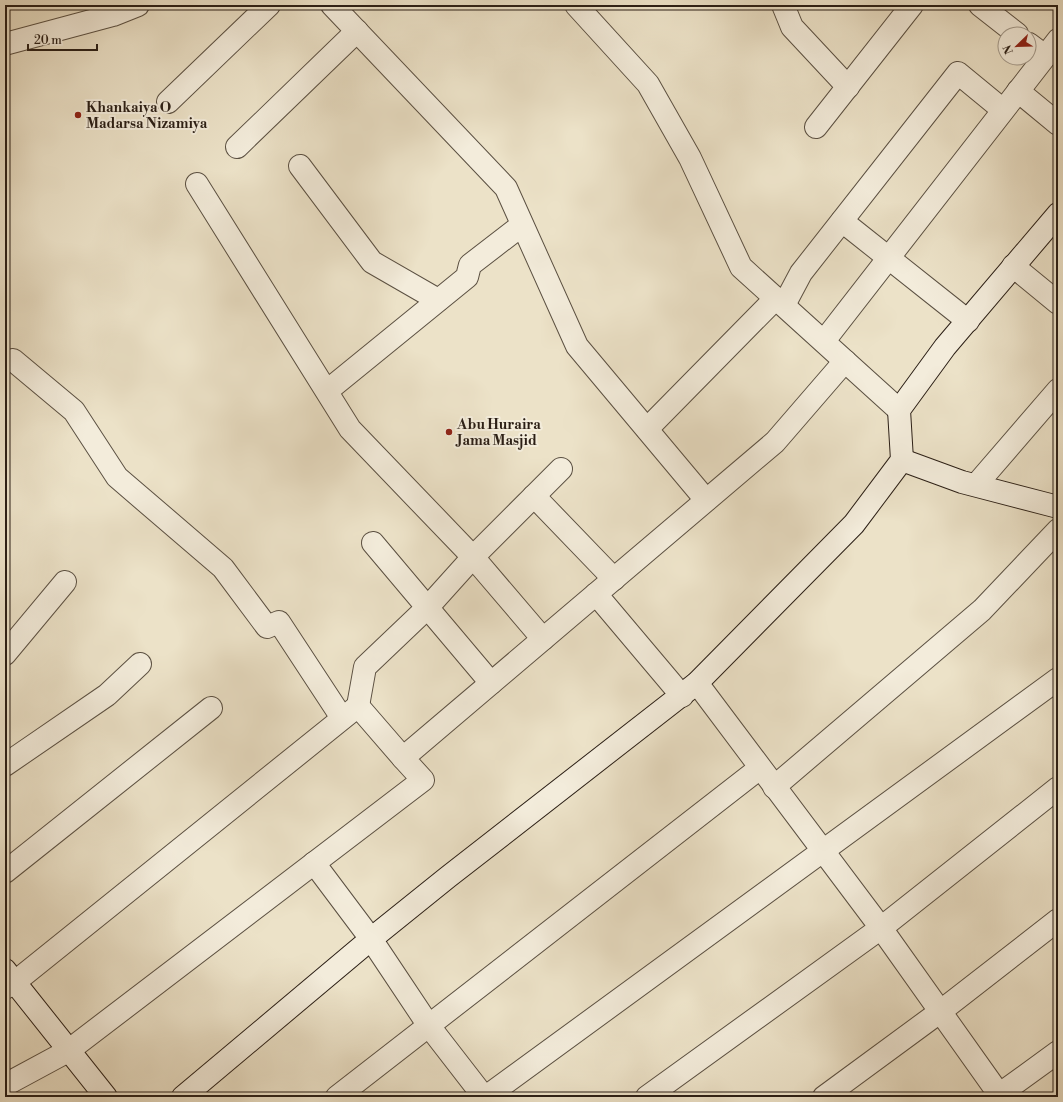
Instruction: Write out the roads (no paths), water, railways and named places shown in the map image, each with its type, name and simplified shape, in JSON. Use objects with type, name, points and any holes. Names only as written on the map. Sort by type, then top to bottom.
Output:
[{"type":"street","points":[[5,44],[112,15],[138,5]]},
{"type":"street","points":[[168,102],[269,5]]},
{"type":"street","points":[[332,5],[506,188],[577,346],[706,500]]},
{"type":"street","points":[[576,5],[648,84],[690,158],[742,267],[899,410]]},
{"type":"street","points":[[783,5],[792,27],[848,87]]},
{"type":"street","points":[[980,5],[1007,26]]},
{"type":"street","points":[[816,127],[848,87],[904,8]]},
{"type":"street","points":[[237,147],[357,31]]},
{"type":"street","points":[[824,341],[1018,91],[1044,47]]},
{"type":"street","points":[[647,429],[780,302],[801,273],[958,73],[1003,110]]},
{"type":"street","points":[[1018,91],[1058,124]]},
{"type":"street","points":[[300,166],[372,262],[438,300]]},
{"type":"street","points":[[197,184],[350,429],[473,558],[543,639]]},
{"type":"street","points":[[183,1097],[448,876],[690,689],[854,524],[902,460],[899,410],[945,347],[1058,214]]},
{"type":"street","points":[[842,221],[968,321]]},
{"type":"street","points":[[327,392],[467,277],[470,264],[522,225]]},
{"type":"street","points":[[1013,266],[1058,303]]},
{"type":"street","points":[[5,1085],[68,1050],[423,780],[403,758],[350,712],[279,622],[267,627],[224,568],[117,477],[74,411],[13,360]]},
{"type":"street","points":[[403,758],[775,442],[845,361]]},
{"type":"street","points":[[976,485],[1058,390]]},
{"type":"street","points":[[902,460],[976,485],[1058,507]]},
{"type":"street","points":[[106,1097],[8,980],[350,712],[365,667],[428,607],[473,558],[561,468]]},
{"type":"street","points":[[534,496],[614,579]]},
{"type":"street","points":[[774,787],[982,610],[1058,530]]},
{"type":"street","points":[[373,543],[491,683]]},
{"type":"street","points":[[5,654],[65,582]]},
{"type":"street","points":[[596,594],[690,689],[760,768],[881,928],[941,1011],[999,1096],[1058,1052]]},
{"type":"street","points":[[5,765],[107,695],[140,664]]},
{"type":"street","points":[[314,863],[371,939],[429,1026],[485,1097],[1058,679]]},
{"type":"street","points":[[5,872],[211,708]]},
{"type":"street","points":[[337,1097],[760,768]]},
{"type":"street","points":[[647,1097],[881,928],[1058,788]]},
{"type":"street","points":[[824,1097],[941,1011],[1058,920]]},
{"type":"place","name":"Khankaiya O Madarsa Nizamiya","points":[[78,115]]},
{"type":"place","name":"Abu Huraira Jama Masjid","points":[[449,432]]}]
